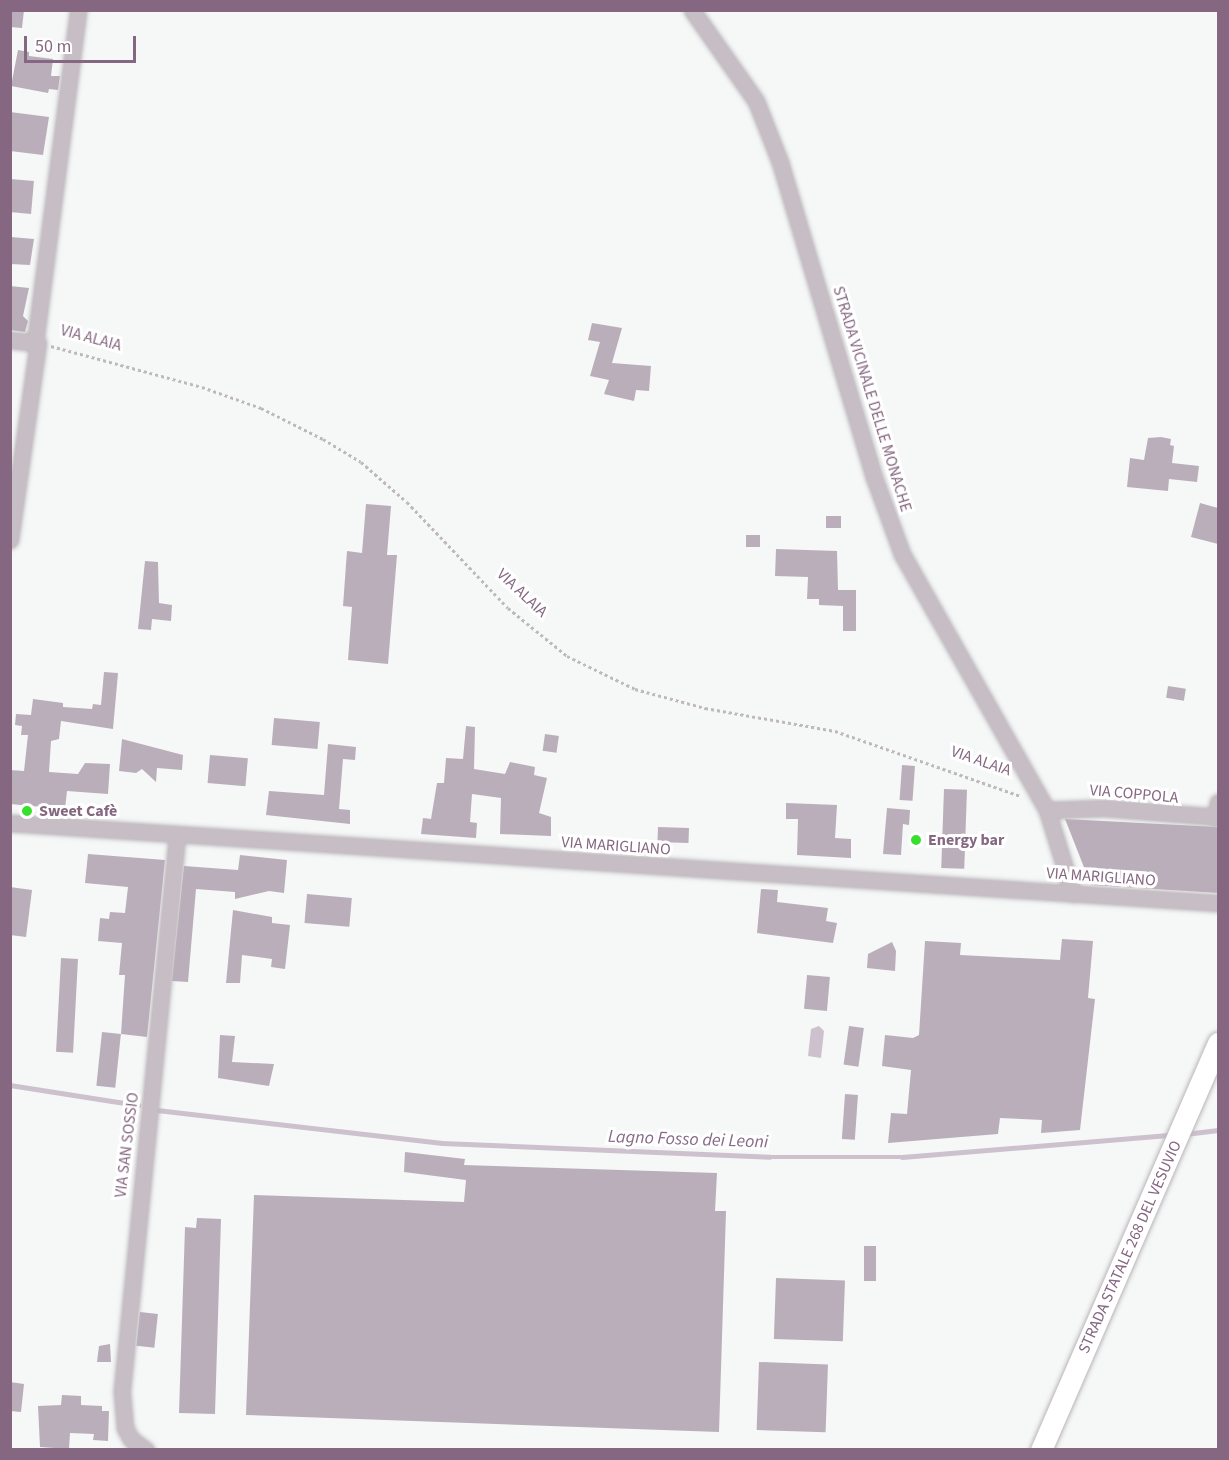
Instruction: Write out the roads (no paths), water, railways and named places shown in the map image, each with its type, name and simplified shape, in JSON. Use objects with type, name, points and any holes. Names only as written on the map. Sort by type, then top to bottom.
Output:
[{"type":"highway","name":"STRADA STATALE 268 DEL VESUVIO","points":[[1041,1449],[1218,1043]]},
{"type":"street","points":[[10,540],[78,10]]},
{"type":"street","name":"STRADA VICINALE DELLE MONACHE","points":[[693,10],[756,101],[780,162],[874,477],[902,554],[1047,810],[1073,894]]},
{"type":"street","name":"VIA ALAIA","points":[[10,340],[36,343]]},
{"type":"street","points":[[1217,818],[1218,802]]},
{"type":"street","name":"VIA COPPOLA","points":[[1047,810],[1104,808],[1217,818]]},
{"type":"street","name":"VIA MARIGLIANO","points":[[10,823],[177,836],[1218,903]]},
{"type":"street","name":"VIA SAN SOSSIO","points":[[140,1448],[125,1428],[122,1390],[177,836]]},
{"type":"waterway","name":"Lagno Fosso dei Leoni","points":[[10,1085],[138,1105]]},
{"type":"waterway","name":"Lagno Fosso dei Leoni","points":[[157,1110],[442,1143],[770,1157],[902,1157],[1171,1135]]},
{"type":"waterway","name":"Lagno Fosso dei Leoni","points":[[1185,1134],[1218,1130]]},
{"type":"place","name":"Sweet Cafè","points":[[27,811]]},
{"type":"place","name":"Energy bar","points":[[916,840]]}]
